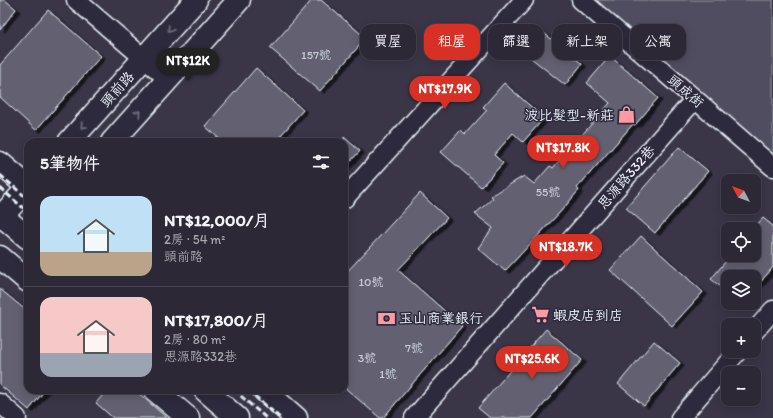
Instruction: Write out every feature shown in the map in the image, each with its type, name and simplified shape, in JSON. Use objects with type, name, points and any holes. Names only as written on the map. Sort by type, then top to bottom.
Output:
[{"type":"street","points":[[76,0],[168,79]]},
{"type":"street","name":"頭前路","points":[[73,138],[196,0]]},
{"type":"street","points":[[116,138],[239,0]]},
{"type":"street","points":[[348,195],[524,0]]},
{"type":"street","name":"頭成街","points":[[581,0],[773,167]]},
{"type":"street","name":"思源路332巷","points":[[414,418],[695,99]]},
{"type":"street","points":[[0,162],[24,183]]},
{"type":"street","points":[[24,191],[1,216],[24,234]]},
{"type":"street","points":[[24,241],[3,259],[24,277]]},
{"type":"street","points":[[761,324],[773,310]]},
{"type":"street","points":[[680,418],[732,358]]},
{"type":"street","points":[[160,394],[188,418]]},
{"type":"street","points":[[210,394],[237,418]]},
{"type":"street","points":[[269,394],[296,418]]},
{"type":"street","points":[[0,404],[17,418]]},
{"type":"shaded area","points":[[593,0],[773,0],[773,157],[662,60],[686,60],[686,24],[630,24],[630,32]]},
{"type":"building","points":[[0,0],[5,0],[16,9],[0,30]]},
{"type":"building","points":[[312,0],[321,0],[360,33],[360,45],[320,91],[270,48]]},
{"type":"building","points":[[48,10],[101,56],[36,130],[0,97],[0,65]]},
{"type":"building","points":[[544,33],[552,40],[552,60],[577,60],[582,64],[565,85],[534,60],[544,60]]},
{"type":"building","points":[[607,60],[615,60],[658,98],[577,188],[579,190],[562,210],[505,271],[478,248],[493,228],[475,214],[493,198],[491,196],[524,176],[534,184],[550,166],[553,168],[610,103],[587,83]]},
{"type":"building","points":[[256,68],[303,110],[278,138],[218,138],[205,126]]},
{"type":"building","points":[[504,83],[544,118],[523,142],[513,133],[494,155],[503,163],[481,187],[441,152],[461,130],[465,134],[487,110],[483,107]]},
{"type":"building","points":[[348,140],[360,151],[348,164]]},
{"type":"building","points":[[679,147],[708,171],[655,233],[626,208]]},
{"type":"building","points":[[420,193],[447,218],[398,270],[462,326],[383,418],[380,418],[348,390],[348,271]]},
{"type":"building","points":[[763,218],[773,226],[773,267],[761,282],[761,270],[721,270],[721,287],[711,279],[725,262],[761,262],[761,222],[759,222]]},
{"type":"building","points":[[641,236],[703,292],[672,326],[610,270]]},
{"type":"building","points":[[0,289],[24,309],[24,394],[42,394],[29,410],[0,385]]},
{"type":"building","points":[[546,329],[582,360],[532,418],[490,418],[478,408]]},
{"type":"building","points":[[654,341],[680,363],[644,406],[618,384]]},
{"type":"building","points":[[104,394],[140,394],[167,418],[113,418],[96,403]]},
{"type":"railway","points":[[0,175],[24,196]]},
{"type":"railway","points":[[0,188],[24,209]]},
{"type":"railway","points":[[239,394],[266,418]]},
{"type":"railway","points":[[253,394],[280,418]]},
{"type":"place","name":"波比髮型-新莊","points":[[627,115]]},
{"type":"place","name":"蝦皮店到店","points":[[540,315]]},
{"type":"place","name":"玉山商業銀行","points":[[386,318]]}]
